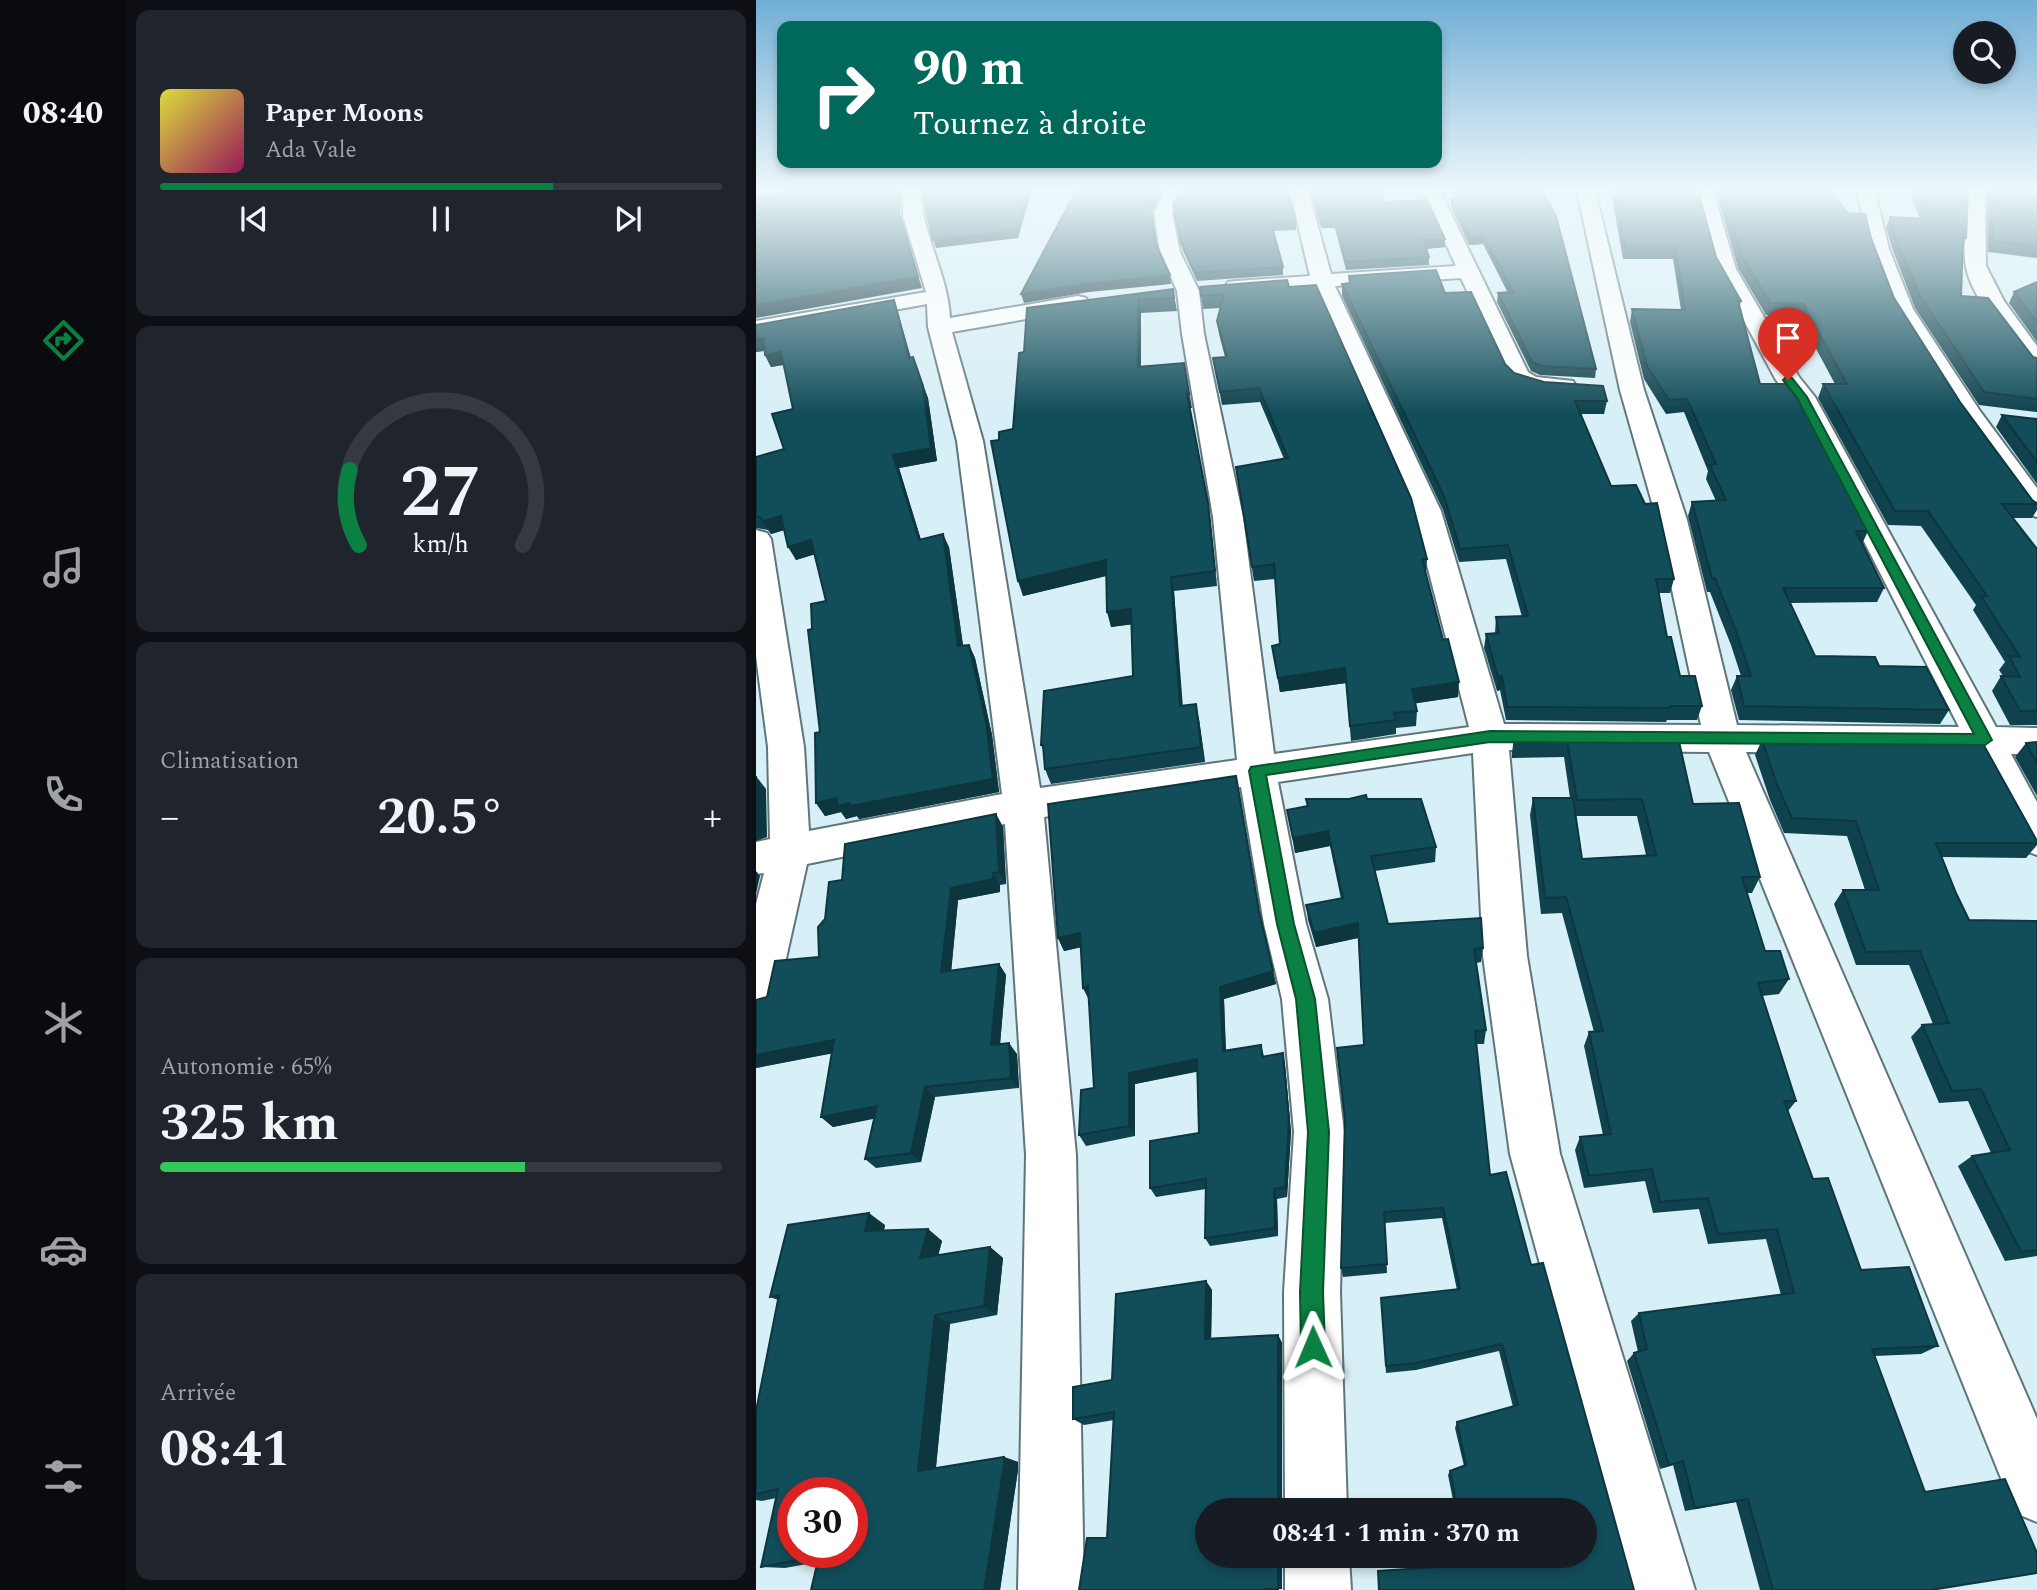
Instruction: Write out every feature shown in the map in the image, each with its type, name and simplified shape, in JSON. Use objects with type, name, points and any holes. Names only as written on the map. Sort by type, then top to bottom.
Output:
[{"type":"street","points":[[925,265],[970,440],[1023,805],[1051,1155],[1051,1590]]},
{"type":"street","points":[[1172,265],[1175,292],[1193,334],[1228,517],[1257,771],[1285,924],[1306,999],[1319,1132],[1312,1292],[1317,1498]]},
{"type":"street","points":[[1318,265],[1322,281],[1427,511],[1490,737],[1505,956],[1535,1154],[1662,1590]]},
{"type":"street","points":[[1464,265],[1517,376],[1523,381],[1538,385],[1610,389]]},
{"type":"street","points":[[1595,265],[1610,389],[1672,520],[1722,739],[2037,1491]]},
{"type":"street","points":[[1725,265],[1788,380],[1802,397],[2037,839]]},
{"type":"street","points":[[1886,265],[1902,309],[1969,414],[2037,508]]},
{"type":"street","points":[[1977,265],[1979,276],[2037,362]]},
{"type":"street","points":[[1175,292],[1467,271]]},
{"type":"street","points":[[756,328],[938,311],[1101,300]]},
{"type":"street","points":[[1969,414],[2007,419]]},
{"type":"street","points":[[756,539],[786,747],[756,990]]},
{"type":"street","points":[[773,854],[1023,805],[1490,737],[2037,741]]},
{"type":"street","points":[[1317,1568],[1318,1590]]},
{"type":"building","points":[[756,265],[915,265],[918,277],[756,305]]},
{"type":"building","points":[[1036,265],[1166,265],[1170,275],[1087,284],[1021,294]]},
{"type":"building","points":[[1191,265],[1283,267],[1195,273]]},
{"type":"building","points":[[1499,265],[1569,265],[1596,369],[1541,366],[1532,362],[1498,293],[1513,292]]},
{"type":"building","points":[[1678,265],[1721,265],[1741,301],[1738,301],[1760,384],[1791,384],[1868,531],[1856,531],[1884,588],[1783,588],[1815,656],[1875,657],[1879,666],[1926,667],[1949,710],[1744,706],[1737,676],[1751,676],[1715,578],[1712,578],[1692,502],[1726,500],[1710,465],[1716,464],[1687,399],[1669,400],[1647,366],[1632,309],[1685,310]]},
{"type":"building","points":[[1747,265],[1881,265],[1894,298],[1960,402],[2037,503],[2002,504],[2037,549],[2037,711],[2020,711],[2001,676],[2020,677],[2009,656],[2020,657],[1981,596],[1987,596],[1928,511],[1895,511],[1823,384],[1847,384],[1803,304],[1770,303]]},
{"type":"building","points":[[1907,265],[1962,265],[1961,296],[1988,298],[2033,357],[2037,358],[2037,399],[1984,392],[1920,296]]},
{"type":"building","points":[[1436,270],[1445,293],[1471,292],[1505,364],[1514,373],[1544,382],[1603,386],[1607,401],[1575,401],[1611,486],[1636,485],[1645,504],[1657,503],[1674,579],[1656,579],[1667,637],[1671,637],[1680,676],[1695,676],[1702,706],[1507,707],[1502,676],[1498,677],[1486,634],[1499,633],[1496,617],[1528,616],[1508,545],[1460,549],[1444,496],[1342,284],[1350,283],[1349,276]]},
{"type":"building","points":[[1287,280],[1289,287],[1316,285],[1411,498],[1427,559],[1422,559],[1443,640],[1448,639],[1459,682],[1412,689],[1417,711],[1394,713],[1396,720],[1350,726],[1345,668],[1278,678],[1272,646],[1280,644],[1274,564],[1252,567],[1236,467],[1288,458],[1259,388],[1220,392],[1213,358],[1227,357],[1217,321],[1224,294],[1201,296],[1200,287]]},
{"type":"building","points":[[2037,282],[2037,322],[2014,292]]},
{"type":"building","points":[[1173,289],[1174,298],[1138,300],[1138,367],[1184,363],[1187,394],[1208,503],[1215,571],[1171,577],[1180,706],[1196,704],[1201,747],[1045,769],[1041,745],[1044,691],[1133,676],[1131,609],[1107,612],[1106,560],[1018,581],[991,441],[999,440],[999,432],[1013,429],[1019,353],[1024,352],[1027,308]]},
{"type":"building","points":[[894,300],[909,358],[913,357],[923,386],[931,448],[893,455],[919,540],[943,534],[958,646],[969,645],[986,722],[993,779],[850,806],[850,803],[837,806],[837,798],[816,803],[815,733],[820,732],[808,630],[812,629],[811,604],[826,601],[811,540],[788,547],[781,516],[763,521],[756,517],[756,457],[784,449],[772,414],[793,409],[781,352],[765,355],[764,338],[756,339],[756,325]]},
{"type":"building","points":[[2002,415],[2037,419],[2037,462]]},
{"type":"building","points":[[1514,736],[1678,737],[1693,804],[1739,803],[1760,877],[1742,877],[1765,951],[1780,951],[1789,979],[1758,983],[1796,1101],[1784,1101],[1813,1179],[1828,1178],[1861,1270],[1909,1267],[1938,1346],[1872,1349],[1925,1492],[2005,1479],[2037,1553],[2037,1573],[1931,1590],[1773,1590],[1748,1499],[1695,1508],[1683,1461],[1669,1465],[1634,1353],[1647,1349],[1639,1313],[1794,1293],[1777,1229],[1718,1234],[1708,1198],[1660,1202],[1652,1169],[1589,1176],[1580,1137],[1611,1134],[1589,1032],[1603,1031],[1566,897],[1545,898],[1533,798],[1573,798],[1582,859],[1656,855],[1642,799],[1577,800],[1567,740],[1515,741]]},
{"type":"building","points":[[1762,740],[1982,742],[2037,841],[1936,843],[1969,920],[2037,921],[2037,1250],[2021,1252],[1972,1156],[2010,1150],[1981,1089],[1952,1091],[1922,1025],[1949,1023],[1920,951],[1866,952],[1843,890],[1879,890],[1856,821],[1792,818],[1777,785]]},
{"type":"building","points":[[2037,742],[2037,763],[2026,743]]},
{"type":"building","points":[[1236,776],[1259,911],[1273,971],[1220,987],[1223,1051],[1261,1045],[1262,1057],[1283,1053],[1289,1121],[1285,1187],[1274,1189],[1275,1228],[1205,1238],[1206,1179],[1150,1188],[1150,1141],[1199,1133],[1197,1059],[1129,1073],[1129,1126],[1079,1135],[1081,1090],[1094,1088],[1088,986],[1083,988],[1080,933],[1058,938],[1048,804]]},
{"type":"building","points":[[1366,795],[1367,799],[1421,799],[1436,847],[1371,856],[1388,924],[1481,918],[1483,948],[1474,949],[1486,1030],[1475,1031],[1490,1175],[1506,1172],[1531,1265],[1543,1263],[1634,1590],[1379,1590],[1378,1571],[1424,1568],[1597,1568],[1597,1498],[1456,1498],[1450,1471],[1466,1465],[1457,1422],[1518,1405],[1502,1344],[1416,1363],[1386,1366],[1381,1298],[1460,1289],[1443,1208],[1384,1212],[1387,1264],[1341,1268],[1345,1120],[1337,1048],[1364,1045],[1358,923],[1314,933],[1306,905],[1343,898],[1328,831],[1293,838],[1287,810],[1308,806],[1306,799],[1349,799]]},
{"type":"building","points":[[996,814],[999,872],[993,873],[993,879],[951,888],[941,972],[999,964],[991,1045],[1009,1043],[1011,1078],[925,1087],[911,1153],[865,1159],[877,1106],[821,1117],[834,1040],[756,1055],[756,1000],[767,997],[775,961],[819,957],[818,927],[825,919],[829,882],[842,880],[845,844]]},
{"type":"building","points":[[869,1213],[865,1231],[928,1229],[920,1258],[990,1247],[984,1306],[935,1315],[918,1471],[1004,1457],[984,1590],[811,1590],[816,1568],[868,1568],[868,1477],[777,1477],[777,1489],[756,1494],[756,1411],[779,1295],[770,1297],[788,1225]]},
{"type":"building","points":[[1206,1281],[1205,1339],[1278,1335],[1278,1498],[1195,1498],[1195,1568],[1278,1568],[1278,1589],[1079,1590],[1087,1538],[1107,1538],[1114,1412],[1073,1419],[1073,1387],[1112,1380],[1116,1294]]},
{"type":"building","points":[[777,1494],[777,1564],[761,1567]]},
{"type":"route","points":[[1313,1347],[1312,1292],[1319,1132],[1306,999],[1285,924],[1257,771],[1490,737],[1985,740],[1802,397],[1788,380]]}]
